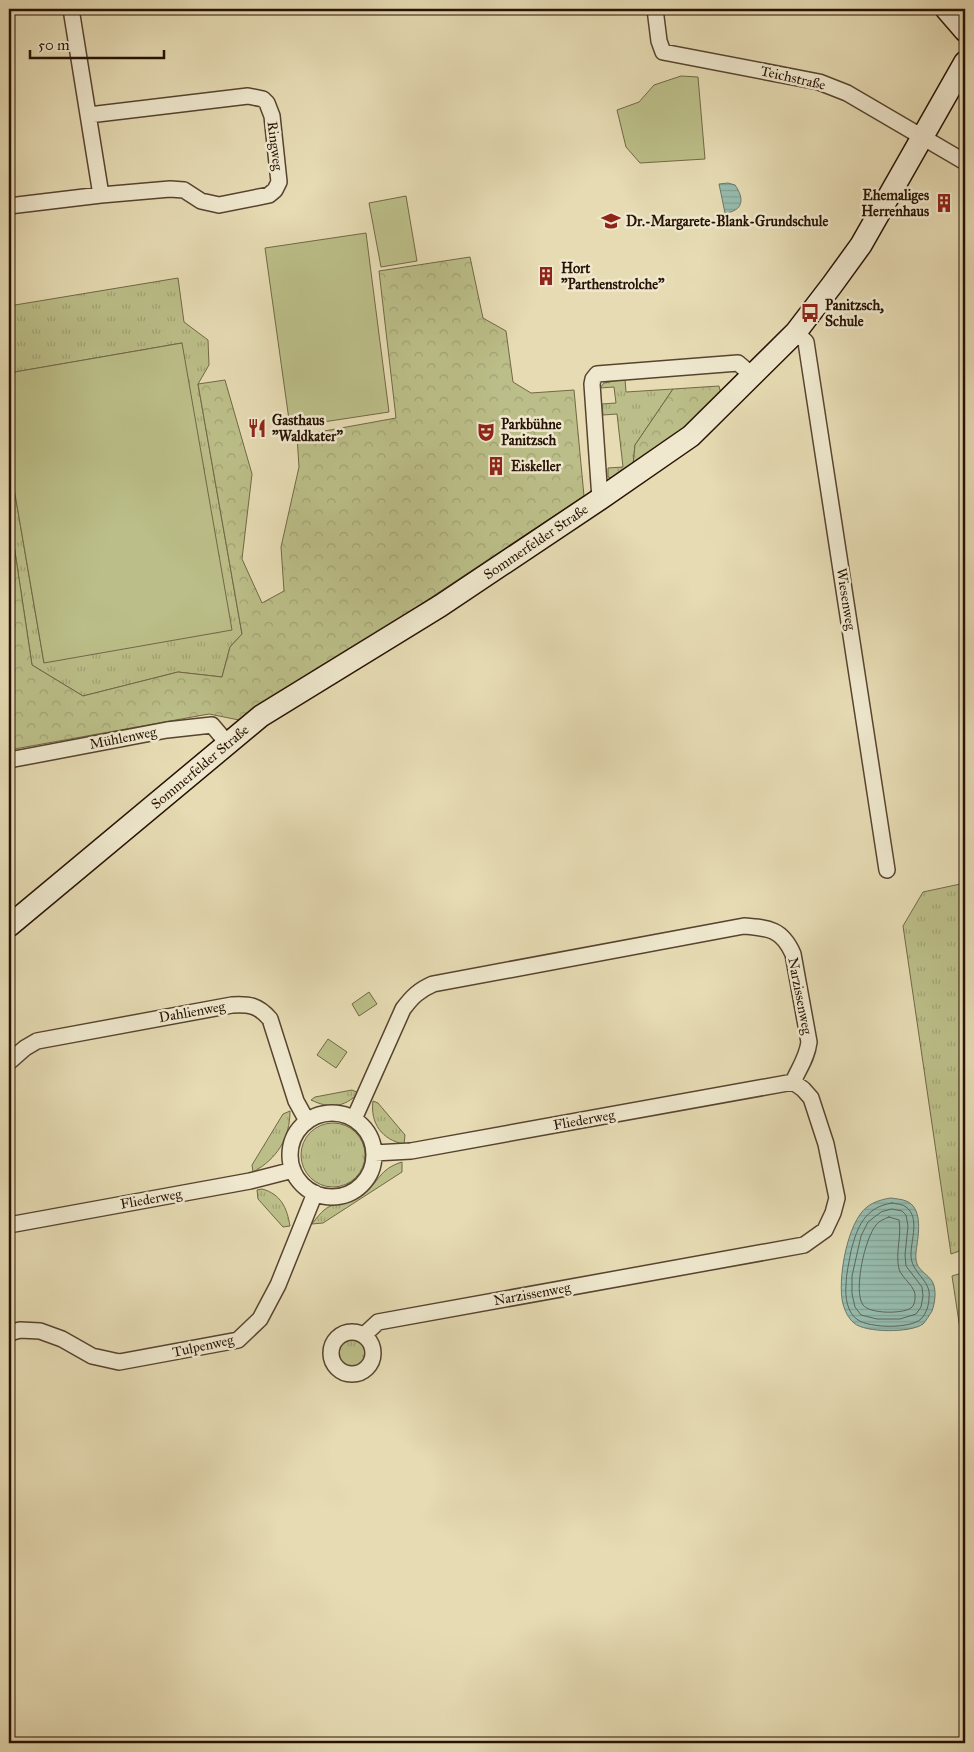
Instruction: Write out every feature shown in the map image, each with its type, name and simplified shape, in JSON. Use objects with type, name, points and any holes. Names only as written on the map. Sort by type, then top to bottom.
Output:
[{"type":"street","points":[[72,9],[101,195]]},
{"type":"street","name":"Teichstraße","points":[[655,9],[659,41],[663,52],[819,82],[847,93],[965,162]]},
{"type":"street","points":[[946,9],[965,31]]},
{"type":"street","name":"Sommerfelder Straße","points":[[9,926],[261,716],[440,606],[691,436],[796,332],[861,246],[965,62]]},
{"type":"street","name":"Ringweg","points":[[9,206],[101,195],[178,189],[190,193],[201,201],[219,204],[269,195],[275,190],[279,182],[272,116],[268,103],[263,99],[248,96],[89,115]]},
{"type":"street","name":"Wiesenweg","points":[[796,332],[806,342],[887,870]]},
{"type":"street","points":[[600,499],[592,384],[593,379],[598,374],[738,363],[752,375]]},
{"type":"street","name":"Mühlenweg","points":[[9,760],[167,730],[212,724],[228,744]]},
{"type":"street","name":"Narzissenweg","points":[[354,1119],[403,1009],[411,998],[433,984],[744,926],[770,929],[780,934],[788,943],[793,954],[809,1042],[808,1054],[793,1082],[811,1098],[826,1144],[837,1198],[833,1213],[825,1230],[804,1245],[378,1322],[364,1335]]},
{"type":"street","name":"Dahlienweg","points":[[9,1062],[25,1048],[37,1041],[232,1005],[254,1006],[262,1010],[270,1018],[296,1101],[307,1121]]},
{"type":"street","name":"Fliederweg","points":[[374,1153],[411,1151],[793,1082]]},
{"type":"street","points":[[330,1113],[354,1119],[369,1134],[374,1153],[374,1162],[368,1178],[356,1190],[348,1194],[332,1197],[315,1194],[299,1182],[293,1170],[290,1155],[293,1139],[307,1121],[322,1114],[330,1113]]},
{"type":"street","name":"Fliederweg","points":[[9,1225],[250,1181],[293,1170]]},
{"type":"street","name":"Tulpenweg","points":[[9,1333],[20,1330],[40,1331],[62,1339],[92,1356],[119,1362],[238,1340],[260,1319],[278,1285],[315,1194]]},
{"type":"green space","points":[[681,76],[698,77],[705,159],[640,163],[626,147],[617,110],[639,102],[654,85]]},
{"type":"green space","points":[[406,196],[417,261],[381,267],[369,203]]},
{"type":"green space","points":[[366,233],[389,412],[290,427],[265,248]]},
{"type":"green space","points":[[470,257],[483,318],[506,331],[513,382],[531,393],[574,390],[584,496],[266,707],[239,720],[209,714],[9,750],[9,512],[32,665],[83,696],[178,672],[222,677],[230,647],[242,634],[198,384],[225,380],[252,474],[242,559],[262,603],[284,591],[281,547],[299,467],[297,436],[396,418],[379,271]]},
{"type":"green space","points":[[178,278],[184,322],[208,340],[209,365],[198,384],[242,634],[230,647],[222,677],[178,672],[83,696],[32,665],[9,512],[9,459],[44,663],[182,343],[9,373],[9,306]]},
{"type":"green space","points":[[182,343],[232,630],[44,663],[9,459],[9,373]]},
{"type":"green space","points":[[625,379],[626,392],[673,389],[635,445],[633,465],[612,478],[608,477],[608,468],[623,467],[617,414],[603,415],[602,404],[616,403],[614,387],[600,388],[604,383]]},
{"type":"green space","points":[[719,386],[721,394],[686,427],[633,465],[635,445],[673,389]]},
{"type":"green space","points":[[965,883],[965,1249],[951,1254],[903,926],[923,892]]},
{"type":"green space","points":[[369,992],[377,1004],[359,1016],[352,1004]]},
{"type":"green space","points":[[328,1039],[347,1052],[336,1068],[317,1055]]},
{"type":"green space","points":[[352,1090],[359,1093],[347,1102],[336,1106],[324,1105],[311,1100],[315,1097]]},
{"type":"green space","points":[[373,1101],[378,1103],[405,1135],[404,1144],[389,1139],[379,1129],[373,1116]]},
{"type":"green space","points":[[290,1111],[285,1139],[269,1161],[253,1172],[252,1165],[283,1114]]},
{"type":"green space","points":[[333,1123],[351,1129],[359,1137],[365,1155],[359,1173],[351,1181],[333,1187],[315,1181],[307,1173],[301,1155],[307,1137],[315,1129]]},
{"type":"green space","points":[[402,1162],[402,1172],[323,1223],[312,1224],[330,1206],[356,1199],[363,1195],[388,1168]]},
{"type":"green space","points":[[262,1189],[274,1194],[282,1203],[290,1226],[283,1227],[258,1199],[257,1190]]},
{"type":"green space","points":[[965,1272],[965,1362],[952,1276]]},
{"type":"green space","points":[[356,1332],[364,1335],[370,1341],[373,1353],[370,1365],[364,1371],[348,1374],[340,1371],[334,1365],[331,1349],[334,1341],[340,1335]]},
{"type":"water","points":[[728,183],[735,185],[741,199],[736,210],[725,213],[719,184]]},
{"type":"water","points":[[891,1198],[906,1201],[915,1208],[919,1227],[916,1262],[934,1284],[935,1300],[932,1311],[923,1324],[909,1329],[888,1331],[868,1329],[852,1321],[843,1304],[841,1281],[849,1238],[860,1215],[872,1204]]},
{"type":"place","name":"Ehemaliges Herrenhaus","points":[[944,203]]},
{"type":"place","name":"Dr.-Margarete-Blank-Grundschule","points":[[611,221]]},
{"type":"place","name":"Hort \"Parthenstrolche\"","points":[[546,276]]},
{"type":"place","name":"Panitzsch, Schule","points":[[810,313]]},
{"type":"place","name":"Gasthaus \"Waldkater\"","points":[[257,428]]},
{"type":"place","name":"Parkbühne Panitzsch","points":[[486,432]]},
{"type":"place","name":"Eiskeller","points":[[496,466]]}]
